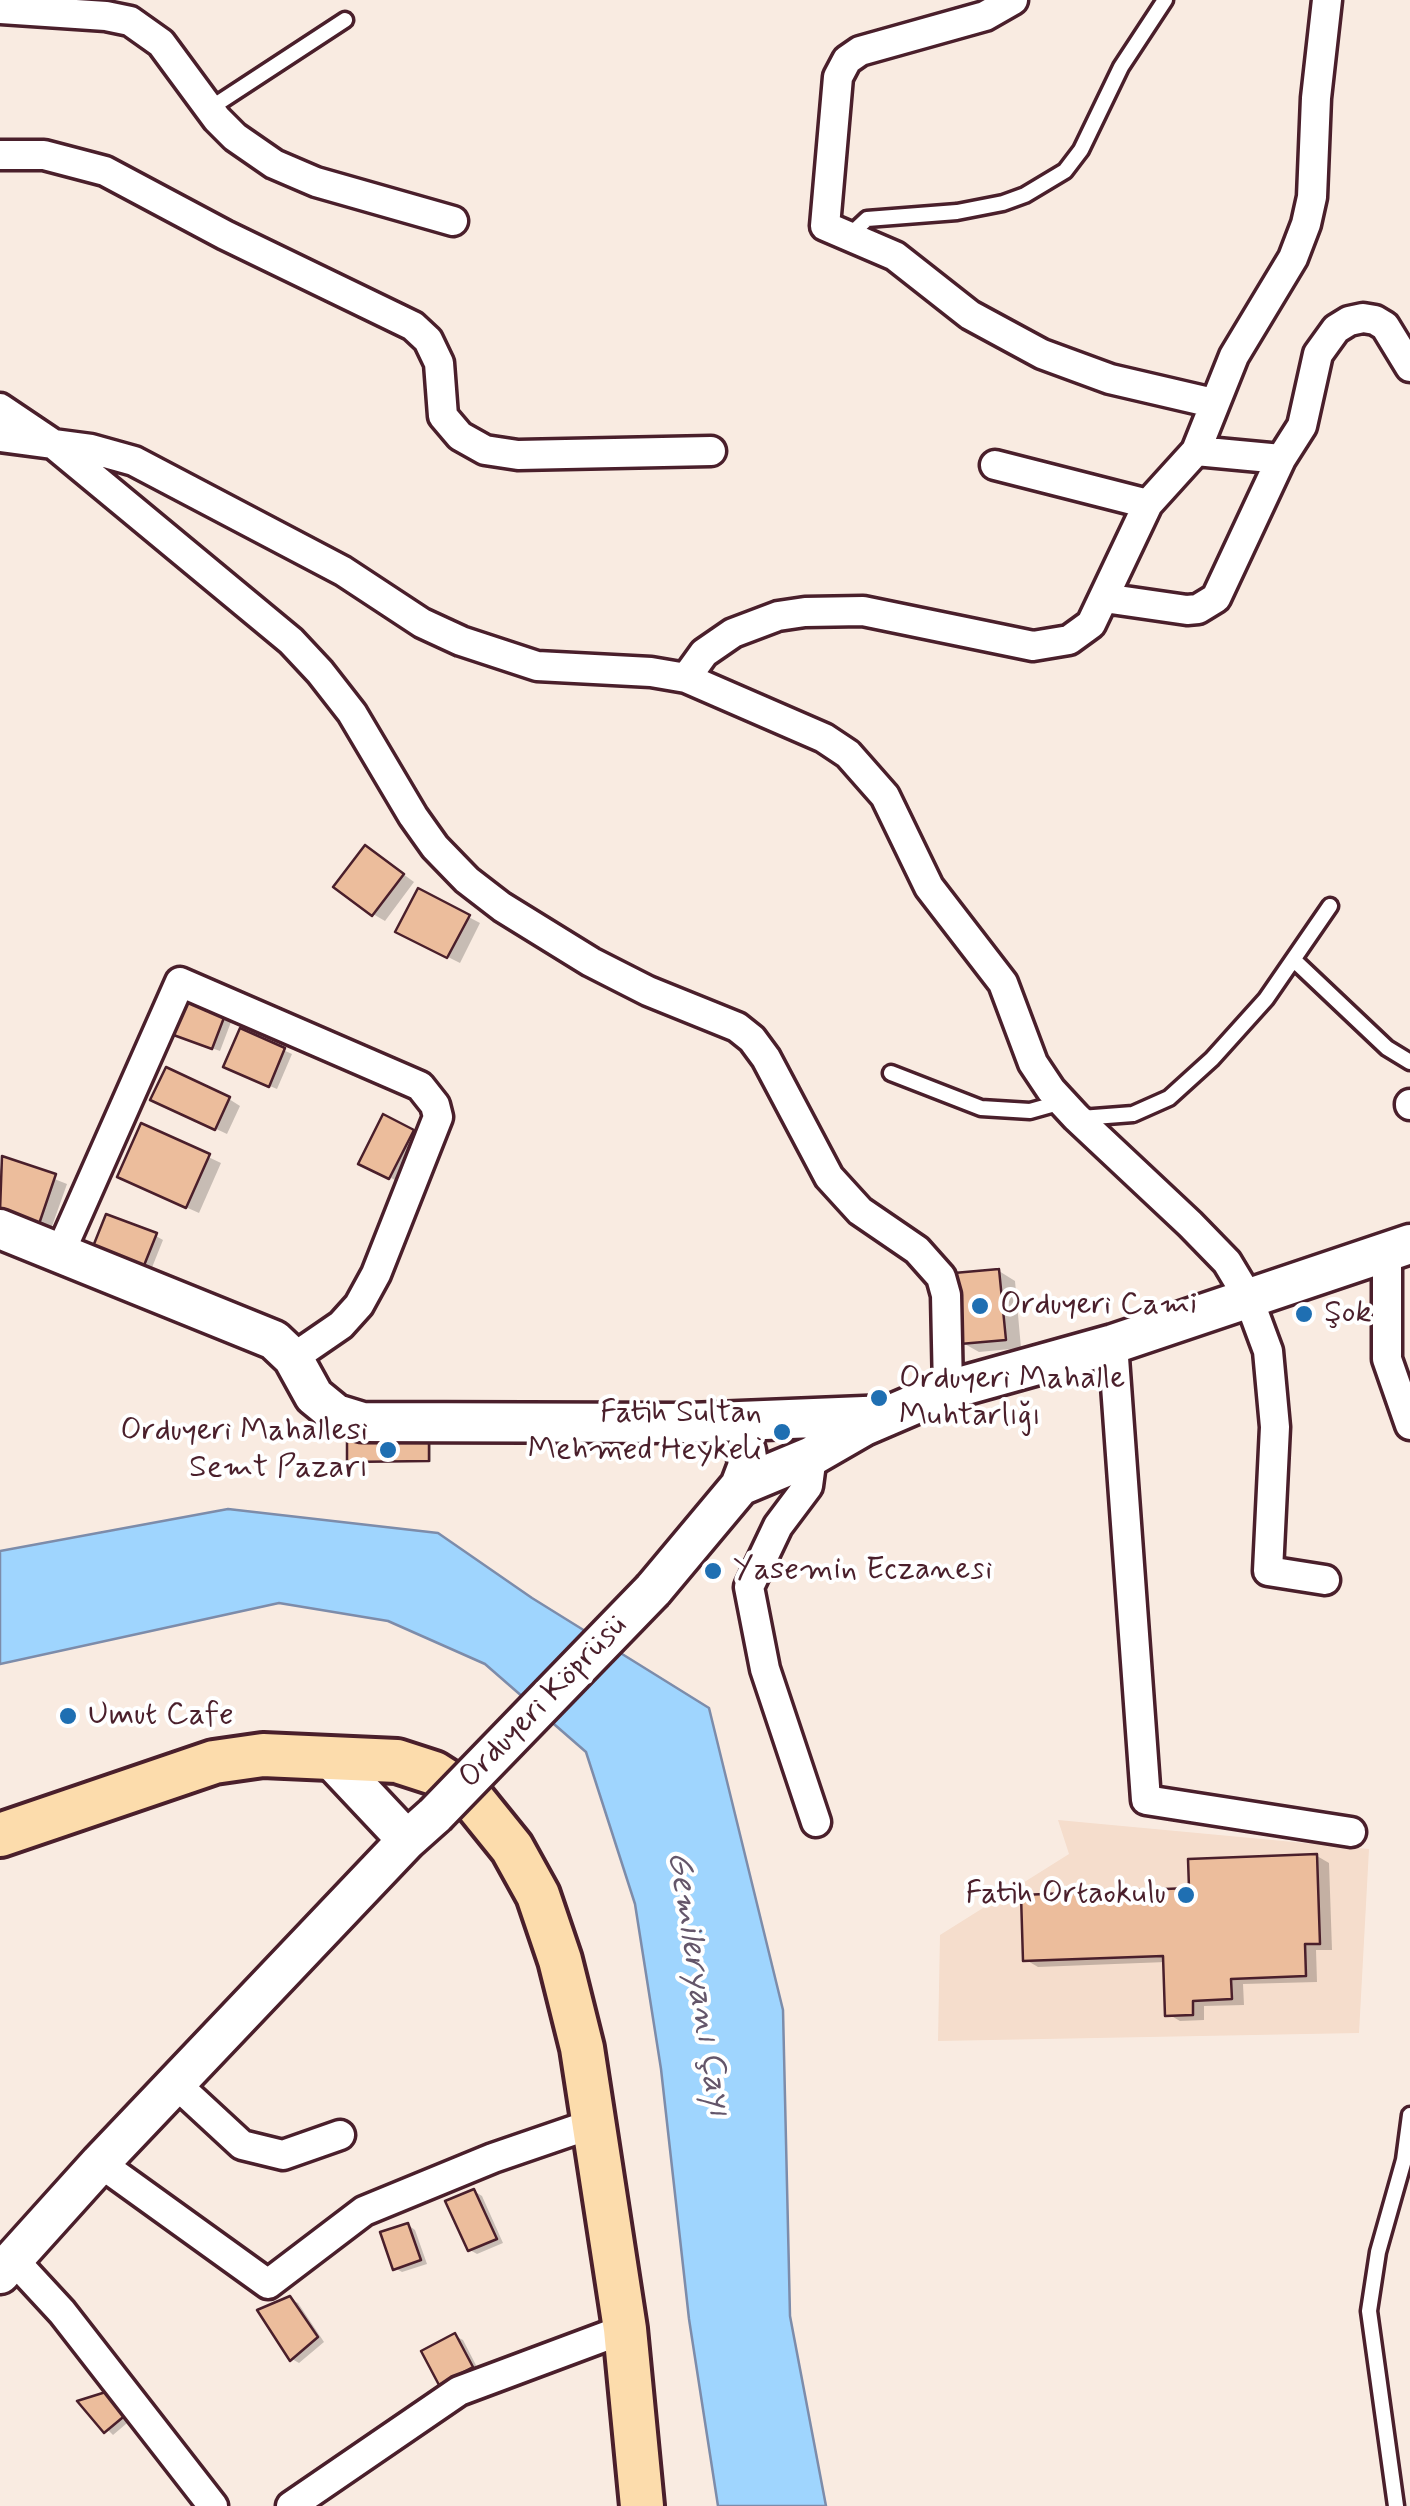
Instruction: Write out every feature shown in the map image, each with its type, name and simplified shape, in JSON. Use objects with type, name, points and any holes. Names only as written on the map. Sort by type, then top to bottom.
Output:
[{"type":"main road","points":[[0,1835],[214,1762],[264,1755],[397,1761],[434,1773],[470,1796],[512,1848],[538,1895],[560,1960],[582,2048],[625,2329],[642,2506]]},
{"type":"street","points":[[1013,0],[970,21],[860,51],[841,68],[825,226],[895,256],[970,314],[1042,354],[1110,379],[1212,403]]},
{"type":"street","points":[[686,678],[717,642],[778,616],[863,611],[1033,646],[1069,640],[1091,624],[1148,504],[1196,451],[1234,356],[1293,258],[1306,224],[1312,197],[1316,98],[1328,0]]},
{"type":"street","points":[[0,9],[32,5],[118,18],[141,27],[161,42],[209,109],[254,152],[295,174],[453,221]]},
{"type":"street","points":[[0,155],[44,155],[105,171],[225,235],[412,326],[428,340],[439,362],[444,416],[460,436],[485,450],[518,454],[711,451]]},
{"type":"street","points":[[1104,598],[1187,610],[1198,609],[1216,598],[1281,459],[1302,426],[1318,354],[1336,329],[1349,320],[1375,320],[1386,326],[1410,367]]},
{"type":"street","points":[[0,408],[52,444],[290,641],[352,713],[413,816],[467,880],[502,907],[591,962],[648,991],[736,1027],[752,1039],[829,1177],[860,1211],[917,1250],[941,1277],[946,1295],[948,1390]]},
{"type":"street","points":[[0,436],[91,449],[134,461],[343,571],[422,623],[461,641],[537,666],[651,672],[686,678],[824,738],[868,773],[891,807],[929,886],[1003,983],[1033,1063],[1069,1110],[1227,1262],[1248,1297],[1268,1351],[1275,1427],[1268,1571],[1326,1580]]},
{"type":"street","points":[[1196,451],[1281,459]]},
{"type":"street","points":[[995,466],[1148,504]]},
{"type":"street","points":[[60,1253],[180,982],[420,1086],[435,1105],[438,1117],[376,1274],[359,1305],[341,1325],[293,1358]]},
{"type":"street","points":[[0,1229],[274,1340],[293,1358],[314,1396],[336,1414],[362,1422],[690,1423],[890,1415]]},
{"type":"street","points":[[690,1423],[719,1428],[736,1438],[742,1469],[799,1461],[948,1390],[1113,1344],[1399,1247],[1388,1360],[1410,1425]]},
{"type":"street","points":[[1113,1344],[1146,1800],[1351,1832]]},
{"type":"street","points":[[799,1461],[808,1486],[778,1526],[749,1587],[765,1669],[816,1822]]},
{"type":"street","name":"Orduyeri Köprüsü","points":[[6,2266],[100,2163],[652,1590],[742,1469]]},
{"type":"street","points":[[329,1757],[421,1828]]},
{"type":"street","points":[[176,2084],[242,2146],[284,2155],[340,2135]]},
{"type":"street","points":[[100,2163],[268,2284],[364,2211],[494,2158],[595,2123]]},
{"type":"street","points":[[6,2266],[62,2312],[213,2506]]},
{"type":"street","points":[[291,2506],[459,2390],[625,2329]]},
{"type":"lane","points":[[850,234],[866,219],[1003,204],[1036,190],[1066,170],[1082,150],[1121,67],[1165,0]]},
{"type":"lane","points":[[209,109],[345,20]]},
{"type":"lane","points":[[890,1074],[980,1108],[1132,1114],[1169,1098],[1240,1030],[1295,961],[1330,906]]},
{"type":"lane","points":[[1295,961],[1387,1048],[1410,1062]]},
{"type":"lane","points":[[1396,2506],[1370,2310],[1378,2252],[1404,2160],[1410,2115]]},
{"type":"shaded area","name":"Fatih Ortaokulu","points":[[1058,1820],[1369,1849],[1359,2033],[938,2041],[940,1935],[1069,1854]]},
{"type":"water","name":"Gemileryanı Çayı","points":[[228,1509],[438,1533],[532,1598],[709,1708],[783,2010],[790,2316],[826,2506],[718,2506],[689,2319],[661,2069],[635,1904],[586,1752],[485,1664],[388,1621],[279,1603],[0,1664],[0,1551]]},
{"type":"building","points":[[365,845],[404,874],[372,916],[333,887]]},
{"type":"building","points":[[418,888],[470,915],[447,958],[395,932]]},
{"type":"building","points":[[180,999],[225,1015],[212,1049],[168,1033]]},
{"type":"building","points":[[240,1028],[285,1048],[269,1087],[223,1067]]},
{"type":"building","points":[[166,1067],[230,1097],[215,1130],[150,1100]]},
{"type":"building","points":[[383,1114],[414,1130],[389,1179],[358,1164]]},
{"type":"building","points":[[141,1123],[210,1154],[186,1208],[117,1177]]},
{"type":"building","points":[[2,1156],[56,1174],[39,1224],[0,1211]]},
{"type":"building","points":[[106,1214],[157,1233],[143,1268],[92,1249]]},
{"type":"building","name":"Orduyeri Cami","points":[[999,1269],[1006,1340],[960,1344],[954,1273]]},
{"type":"building","name":"Orduyeri Mahallesi Semt Pazarı","points":[[429,1439],[429,1461],[347,1462],[347,1440]]},
{"type":"building","points":[[1317,1854],[1320,1944],[1305,1944],[1306,1976],[1231,1979],[1232,1999],[1193,2001],[1193,2015],[1165,2016],[1163,1956],[1023,1961],[1021,1895],[1189,1888],[1188,1859]]},
{"type":"building","points":[[474,2189],[497,2239],[468,2251],[445,2201]]},
{"type":"building","points":[[408,2223],[421,2260],[393,2270],[380,2232]]},
{"type":"building","points":[[290,2296],[318,2337],[290,2361],[257,2310]]},
{"type":"building","points":[[455,2333],[473,2367],[439,2385],[421,2351]]},
{"type":"building","points":[[109,2391],[128,2413],[104,2433],[77,2401]]},
{"type":"place","name":"Orduyeri Cami","points":[[980,1306]]},
{"type":"place","name":"Şok","points":[[1304,1314]]},
{"type":"place","name":"Orduyeri Mahalle Muhtarlığı","points":[[879,1398]]},
{"type":"place","name":"Fatih Sultan Mehmed Heykeli","points":[[782,1432]]},
{"type":"place","name":"Orduyeri Mahallesi Semt Pazarı","points":[[388,1450]]},
{"type":"place","name":"Yasemin Eczanesi","points":[[713,1571]]},
{"type":"place","name":"Umut Cafe","points":[[68,1716]]},
{"type":"place","name":"Fatih Ortaokulu","points":[[1186,1895]]}]
